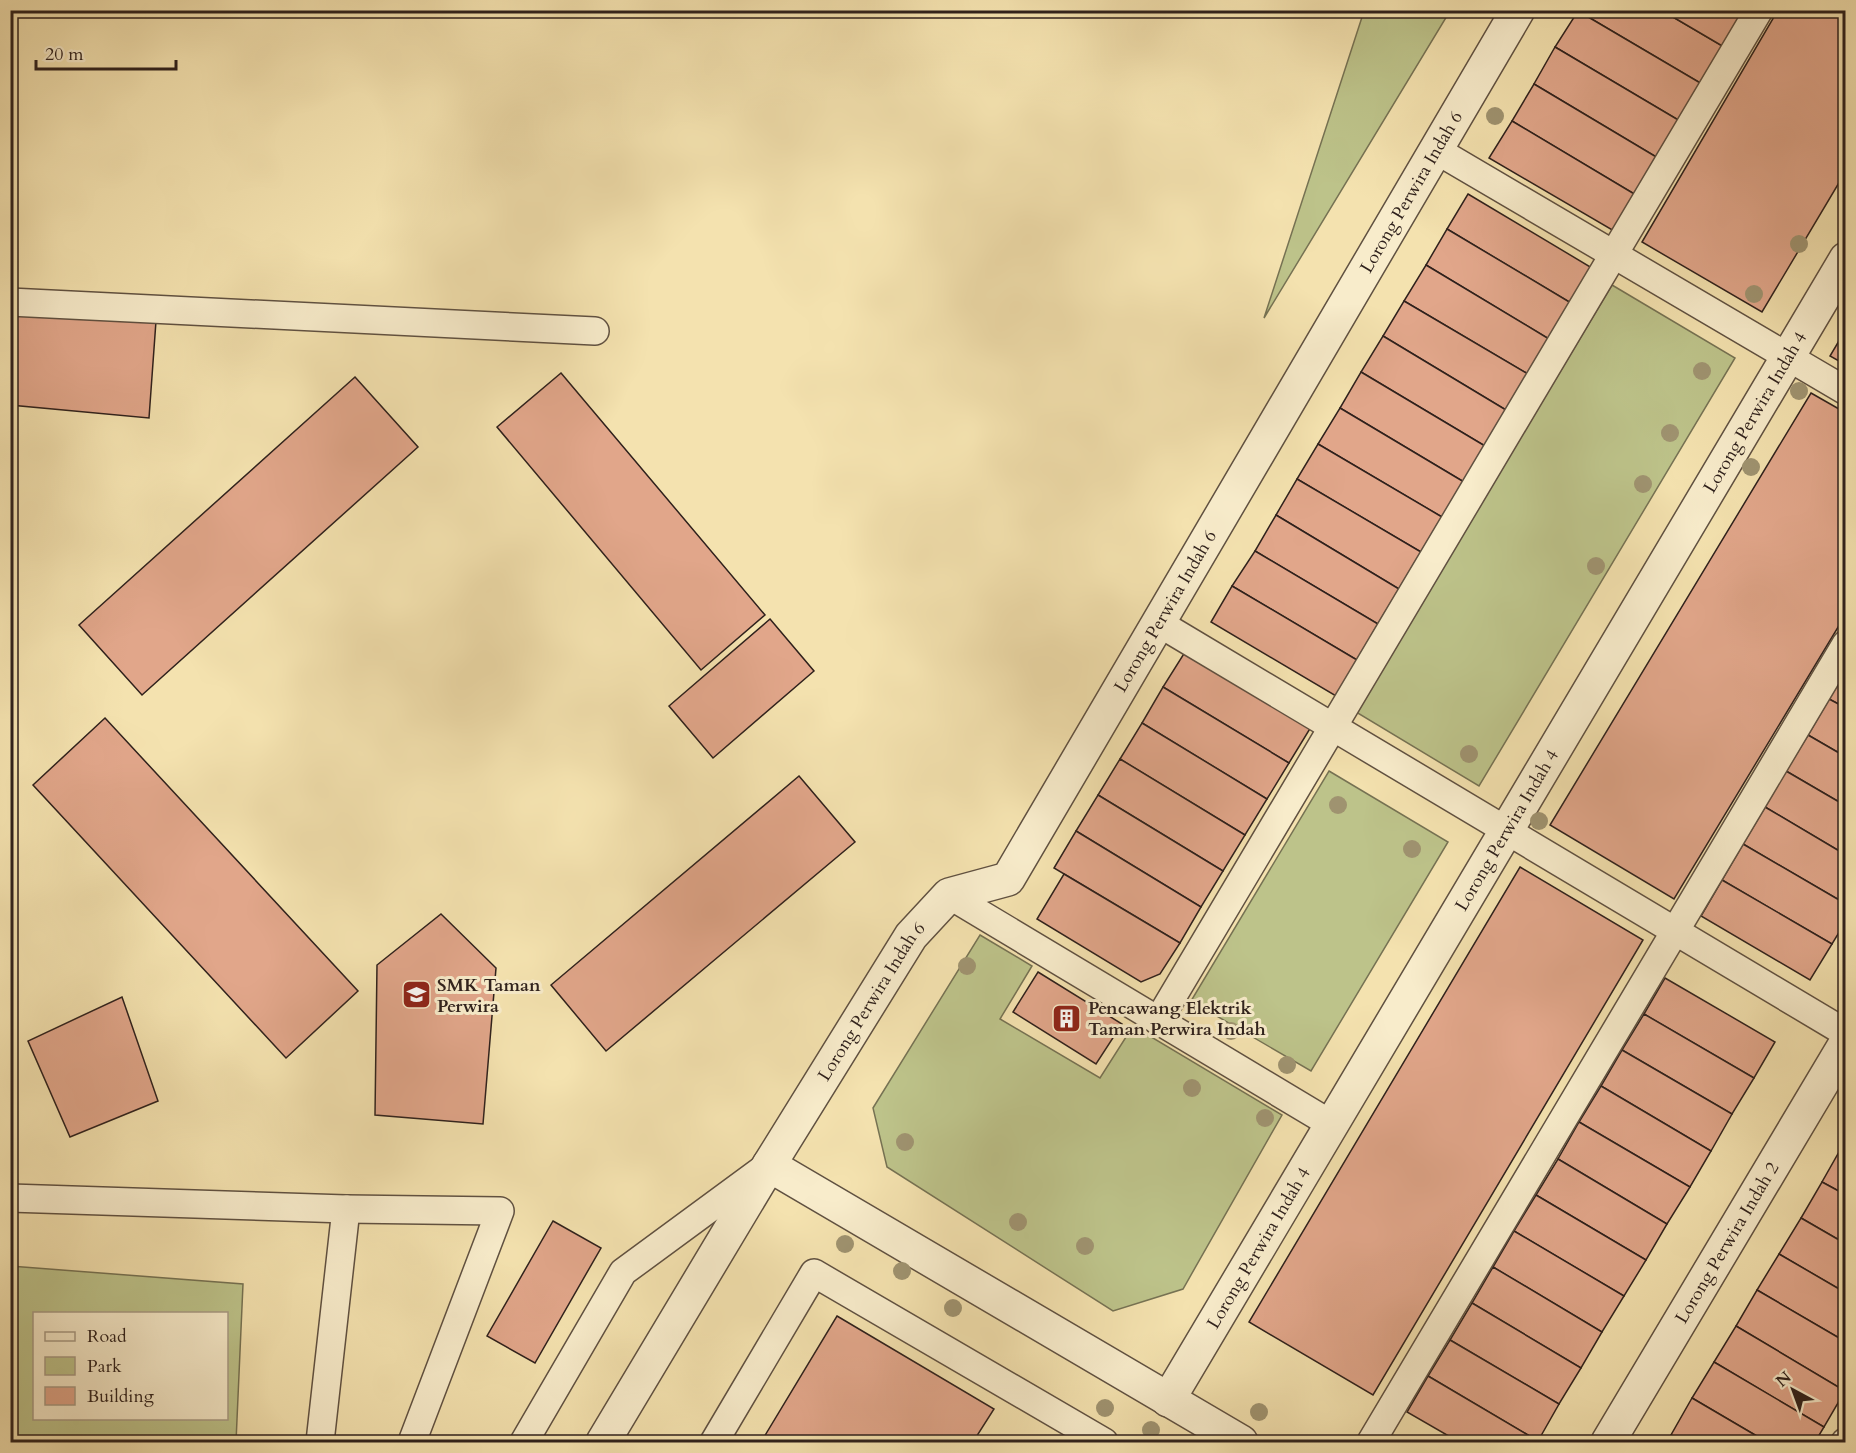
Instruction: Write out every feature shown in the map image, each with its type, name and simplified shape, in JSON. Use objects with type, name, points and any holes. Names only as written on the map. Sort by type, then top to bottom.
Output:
[{"type":"street","name":"Lorong Perwira Indah 6","points":[[603,1443],[769,1165],[911,936],[949,895],[1008,879],[1518,10]]},
{"type":"street","name":"Lorong Perwira Indah 4","points":[[1168,1400],[1845,260]]},
{"type":"street","name":"Lorong Perwira Indah 2","points":[[1608,1443],[1845,1043]]},
{"type":"street","points":[[769,1165],[1241,1443]]},
{"type":"lane","points":[[1158,1021],[1759,10]]},
{"type":"lane","points":[[1436,150],[1845,391]]},
{"type":"lane","points":[[10,302],[596,331]]},
{"type":"lane","points":[[1157,622],[1845,1033]]},
{"type":"lane","points":[[1371,1443],[1845,644]]},
{"type":"lane","points":[[949,895],[1331,1125]]},
{"type":"lane","points":[[524,1443],[623,1272],[769,1165]]},
{"type":"lane","points":[[10,1198],[346,1209],[500,1210],[412,1443]]},
{"type":"lane","points":[[320,1443],[346,1209]]},
{"type":"lane","points":[[714,1443],[814,1273],[1104,1443]]},
{"type":"green space","points":[[1364,11],[1450,11],[1264,318]]},
{"type":"green space","points":[[1612,285],[1735,358],[1479,786],[1356,712]]},
{"type":"green space","points":[[1329,771],[1448,842],[1311,1071],[1191,1001]]},
{"type":"green space","points":[[980,935],[1032,966],[1000,1019],[1100,1078],[1133,1026],[1282,1115],[1183,1289],[1113,1311],[887,1167],[873,1108]]},
{"type":"green space","points":[[10,1266],[243,1284],[236,1442],[11,1442]]},
{"type":"building","points":[[1661,10],[1724,47],[1702,84],[1578,11]]},
{"type":"building","points":[[1661,10],[1745,10],[1724,47]]},
{"type":"building","points":[[1778,10],[1846,10],[1846,171],[1762,312],[1642,242]]},
{"type":"building","points":[[1578,11],[1702,84],[1680,121],[1555,47]]},
{"type":"building","points":[[1555,47],[1680,121],[1658,158],[1534,84]]},
{"type":"building","points":[[1534,84],[1658,158],[1636,195],[1512,121]]},
{"type":"building","points":[[1512,121],[1636,195],[1614,231],[1489,158]]},
{"type":"building","points":[[1468,194],[1592,268],[1571,303],[1447,229]]},
{"type":"building","points":[[1447,229],[1571,303],[1549,339],[1426,265]]},
{"type":"building","points":[[1426,265],[1549,339],[1528,374],[1404,301]]},
{"type":"building","points":[[1404,301],[1528,374],[1506,410],[1383,336]]},
{"type":"building","points":[[10,312],[156,321],[149,418],[10,405]]},
{"type":"building","points":[[1846,329],[1846,365],[1830,356]]},
{"type":"building","points":[[1383,336],[1506,410],[1485,446],[1361,372]]},
{"type":"building","points":[[1361,372],[1485,446],[1464,482],[1340,408]]},
{"type":"building","points":[[561,373],[765,615],[701,670],[497,427]]},
{"type":"building","points":[[355,377],[418,447],[142,695],[79,625]]},
{"type":"building","points":[[1811,393],[1846,413],[1846,614],[1674,899],[1550,825]]},
{"type":"building","points":[[1340,408],[1464,482],[1442,517],[1318,444]]},
{"type":"building","points":[[1318,444],[1442,517],[1421,552],[1297,479]]},
{"type":"building","points":[[1297,479],[1421,552],[1399,589],[1276,515]]},
{"type":"building","points":[[1276,515],[1399,589],[1378,624],[1255,551]]},
{"type":"building","points":[[1255,551],[1378,624],[1357,660],[1232,586]]},
{"type":"building","points":[[1232,586],[1357,660],[1336,696],[1211,622]]},
{"type":"building","points":[[770,619],[814,671],[713,758],[669,706]]},
{"type":"building","points":[[1185,652],[1311,727],[1289,763],[1163,687]]},
{"type":"building","points":[[1846,671],[1846,708],[1829,699]]},
{"type":"building","points":[[1163,687],[1289,763],[1267,799],[1142,723]]},
{"type":"building","points":[[1829,699],[1846,708],[1846,757],[1808,735]]},
{"type":"building","points":[[105,718],[358,991],[286,1058],[33,785]]},
{"type":"building","points":[[1142,723],[1267,799],[1245,835],[1120,759]]},
{"type":"building","points":[[1808,735],[1846,757],[1846,806],[1786,771]]},
{"type":"building","points":[[1120,759],[1245,835],[1223,871],[1098,795]]},
{"type":"building","points":[[1786,771],[1846,806],[1846,855],[1765,807]]},
{"type":"building","points":[[799,776],[855,842],[606,1051],[551,985]]},
{"type":"building","points":[[1098,795],[1223,871],[1201,907],[1076,831]]},
{"type":"building","points":[[1765,807],[1846,855],[1846,904],[1743,844]]},
{"type":"building","points":[[1076,831],[1201,907],[1180,943],[1054,868]]},
{"type":"building","points":[[1743,844],[1846,904],[1846,921],[1832,944],[1722,880]]},
{"type":"building","points":[[1520,867],[1643,940],[1373,1395],[1249,1322]]},
{"type":"building","points":[[1064,874],[1180,943],[1160,974],[1141,982],[1037,919]]},
{"type":"building","points":[[1722,880],[1832,944],[1810,980],[1701,916]]},
{"type":"building","points":[[441,914],[496,968],[483,1124],[375,1115],[377,965]]},
{"type":"building","name":"Pencawang Elektrik Taman Perwira Indah","points":[[1038,972],[1122,1024],[1096,1064],[1013,1012]]},
{"type":"building","points":[[1665,978],[1775,1042],[1754,1078],[1644,1014]]},
{"type":"building","points":[[122,997],[158,1101],[70,1137],[28,1041]]},
{"type":"building","points":[[1644,1014],[1754,1078],[1732,1114],[1622,1050]]},
{"type":"building","points":[[1622,1050],[1732,1114],[1711,1151],[1601,1086]]},
{"type":"building","points":[[1601,1086],[1711,1151],[1690,1187],[1579,1122]]},
{"type":"building","points":[[1579,1122],[1690,1187],[1667,1224],[1558,1159]]},
{"type":"building","points":[[1843,1145],[1846,1146],[1846,1195],[1822,1182]]},
{"type":"building","points":[[1558,1159],[1667,1224],[1646,1260],[1536,1195]]},
{"type":"building","points":[[1822,1182],[1846,1195],[1846,1244],[1801,1218]]},
{"type":"building","points":[[1536,1195],[1646,1260],[1624,1296],[1514,1231]]},
{"type":"building","points":[[1801,1218],[1846,1244],[1846,1293],[1779,1254]]},
{"type":"building","points":[[553,1221],[601,1248],[535,1363],[487,1336]]},
{"type":"building","points":[[1514,1231],[1624,1296],[1602,1332],[1493,1267]]},
{"type":"building","points":[[1779,1254],[1846,1293],[1846,1342],[1757,1290]]},
{"type":"building","points":[[1493,1267],[1602,1332],[1581,1368],[1472,1303]]},
{"type":"building","points":[[1757,1290],[1846,1342],[1845,1391],[1736,1326]]},
{"type":"building","points":[[1472,1303],[1581,1368],[1559,1404],[1450,1340]]},
{"type":"building","points":[[837,1316],[994,1409],[973,1442],[761,1442]]},
{"type":"building","points":[[1736,1326],[1845,1391],[1824,1427],[1714,1362]]},
{"type":"building","points":[[1450,1340],[1559,1404],[1538,1441],[1428,1376]]},
{"type":"building","points":[[1714,1362],[1824,1427],[1815,1442],[1767,1442],[1692,1398]]},
{"type":"building","points":[[1428,1376],[1538,1441],[1459,1442],[1407,1412]]},
{"type":"building","points":[[1692,1398],[1767,1442],[1684,1442],[1671,1435]]},
{"type":"building","points":[[1671,1435],[1684,1442],[1667,1442]]},
{"type":"place","name":"SMK Taman Perwira","points":[[416,995]]},
{"type":"place","name":"Pencawang Elektrik Taman Perwira Indah","points":[[1067,1018]]}]
